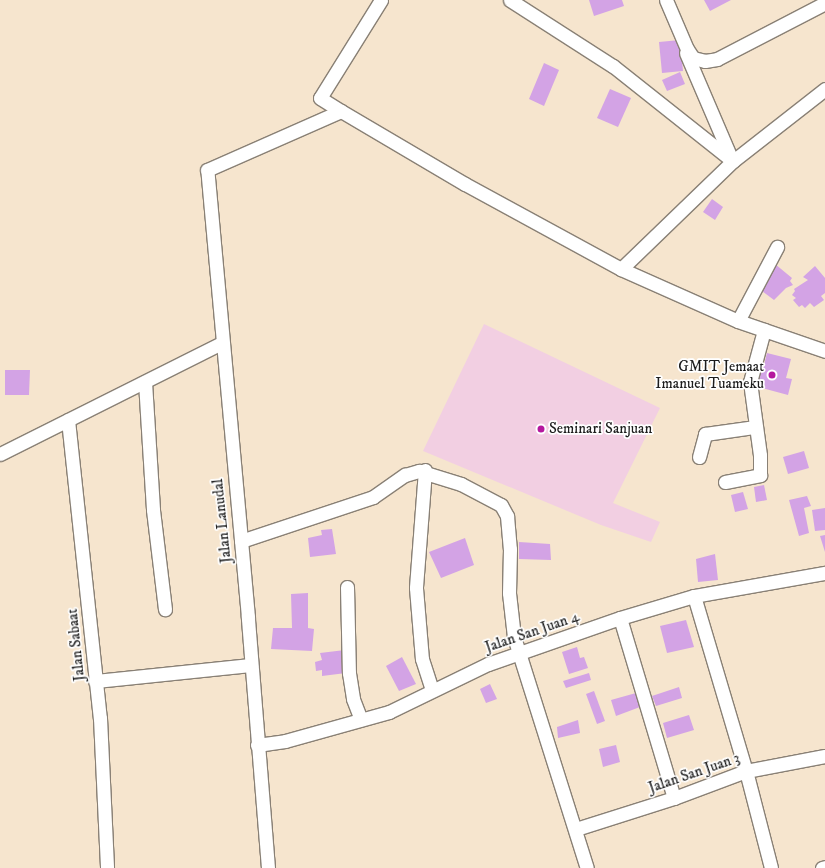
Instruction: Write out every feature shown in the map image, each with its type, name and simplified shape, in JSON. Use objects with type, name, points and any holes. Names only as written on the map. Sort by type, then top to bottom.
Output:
[{"type":"street","points":[[381,0],[320,98],[464,184],[621,269],[738,321],[825,351]]},
{"type":"street","points":[[510,0],[614,66],[733,161]]},
{"type":"street","points":[[660,0],[733,161]]},
{"type":"street","points":[[666,0],[690,55],[705,61],[716,59],[825,3]]},
{"type":"street","points":[[621,269],[733,161],[825,89]]},
{"type":"street","name":"Jalan Lanudal","points":[[268,868],[241,541],[207,170],[341,111]]},
{"type":"street","points":[[738,321],[777,247]]},
{"type":"street","points":[[725,482],[760,475],[760,455],[754,427],[750,382],[764,330]]},
{"type":"street","points":[[0,454],[222,343]]},
{"type":"street","points":[[145,382],[153,510],[165,609]]},
{"type":"street","name":"Jalan Sabaat","points":[[68,420],[100,718],[107,868]]},
{"type":"street","points":[[699,457],[705,434],[754,427]]},
{"type":"street","points":[[241,541],[373,497],[405,474],[424,470],[495,500],[506,510],[510,549],[509,602],[518,652],[576,829],[586,868]]},
{"type":"street","points":[[424,470],[416,588],[422,659],[432,690]]},
{"type":"street","name":"Jalan San Juan 4","points":[[257,745],[285,741],[389,712],[432,690],[518,652],[620,618],[694,596],[825,573]]},
{"type":"street","points":[[347,587],[349,673],[352,694],[361,720]]},
{"type":"street","points":[[694,596],[746,771],[771,868]]},
{"type":"street","points":[[620,618],[657,748],[674,798]]},
{"type":"street","points":[[95,680],[251,665]]},
{"type":"street","name":"Jalan San Juan 3","points":[[576,829],[674,798],[746,771],[825,756]]},
{"type":"shaded area","name":"Seminari Sanjuan","points":[[484,324],[660,408],[613,503],[660,522],[651,542],[601,525],[423,451]]},
{"type":"building","points":[[589,0],[622,0],[624,6],[594,16]]},
{"type":"building","points":[[704,0],[731,0],[710,11]]},
{"type":"building","points":[[680,40],[683,71],[662,73],[659,42]]},
{"type":"building","points":[[544,63],[559,70],[544,106],[529,99]]},
{"type":"building","points":[[680,72],[685,84],[667,91],[662,80]]},
{"type":"building","points":[[610,89],[631,98],[618,127],[597,118]]},
{"type":"building","points":[[712,199],[723,207],[715,220],[703,212]]},
{"type":"building","points":[[775,264],[792,278],[790,281],[793,285],[786,288],[774,300],[762,291],[767,284],[763,281]]},
{"type":"building","points":[[815,266],[825,278],[825,293],[821,296],[824,300],[814,307],[810,303],[805,308],[802,305],[799,307],[793,300],[796,298],[792,295],[795,291],[794,289],[808,280],[803,277]]},
{"type":"building","name":"GMIT Jemaat Imanuel Tuameku","points":[[767,353],[791,359],[786,378],[792,379],[788,395],[755,386],[758,372],[762,373]]},
{"type":"building","points":[[5,370],[30,370],[29,395],[5,395]]},
{"type":"building","points":[[804,451],[809,468],[788,474],[783,457]]},
{"type":"building","points":[[764,485],[767,500],[756,502],[754,487]]},
{"type":"building","points":[[743,492],[748,509],[735,512],[731,495]]},
{"type":"building","points":[[807,496],[811,506],[804,508],[809,533],[799,536],[789,500]]},
{"type":"building","points":[[825,508],[825,530],[815,531],[812,510]]},
{"type":"building","points":[[332,529],[336,554],[310,557],[308,538],[322,535],[321,530]]},
{"type":"building","points":[[825,535],[825,552],[820,536]]},
{"type":"building","points":[[465,538],[474,565],[441,578],[429,552]]},
{"type":"building","points":[[519,542],[550,544],[551,560],[519,559]]},
{"type":"building","points":[[715,554],[718,580],[698,582],[696,559]]},
{"type":"building","points":[[308,593],[308,628],[314,629],[312,651],[271,649],[273,628],[292,628],[291,594]]},
{"type":"building","points":[[686,620],[694,647],[667,653],[660,626]]},
{"type":"building","points":[[577,647],[580,658],[584,657],[588,668],[569,674],[562,652]]},
{"type":"building","points":[[345,650],[346,673],[322,676],[322,670],[316,671],[315,662],[322,660],[320,653]]},
{"type":"building","points":[[402,657],[416,684],[399,691],[386,666]]},
{"type":"building","points":[[589,673],[591,680],[566,688],[563,681]]},
{"type":"building","points":[[490,684],[497,699],[486,703],[480,689]]},
{"type":"building","points":[[679,687],[682,698],[656,706],[652,696]]},
{"type":"building","points":[[594,691],[605,721],[597,724],[586,694]]},
{"type":"building","points":[[636,693],[640,707],[616,716],[611,700]]},
{"type":"building","points":[[689,715],[694,730],[667,738],[663,723]]},
{"type":"building","points":[[578,720],[580,733],[558,738],[557,727]]},
{"type":"building","points":[[616,745],[620,762],[603,767],[599,749]]},
{"type":"place","name":"GMIT Jemaat Imanuel Tuameku","points":[[772,375]]},
{"type":"place","name":"Seminari Sanjuan","points":[[541,429]]}]
